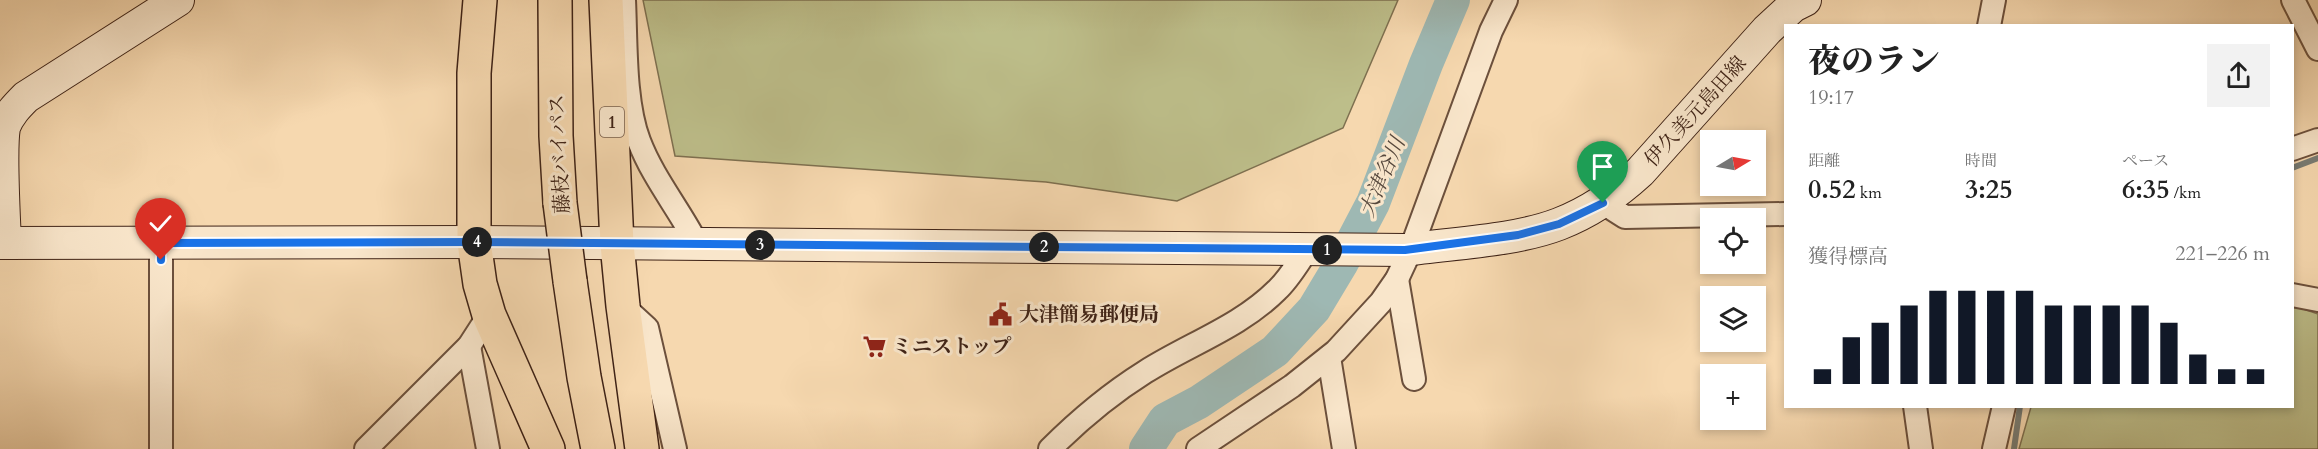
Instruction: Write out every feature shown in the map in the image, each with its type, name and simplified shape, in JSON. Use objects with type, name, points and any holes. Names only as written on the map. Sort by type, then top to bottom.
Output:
[{"type":"highway","points":[[480,0],[474,73],[474,242],[480,284],[489,315],[548,449]]},
{"type":"highway","name":"藤枝バイパス","points":[[555,0],[556,136],[560,203],[584,377],[598,449]]},
{"type":"highway","name":"1","points":[[606,0],[618,244],[623,306],[642,449]]},
{"type":"main road","points":[[3,243],[1,150],[5,108],[178,0]]},
{"type":"main road","name":"伊久美元島田線","points":[[3,243],[474,242],[1311,250],[1404,259],[1559,224],[1603,203],[1640,172],[1767,30],[1794,12]]},
{"type":"street","points":[[624,0],[629,94],[638,139],[653,171],[685,220],[697,244]]},
{"type":"street","points":[[1198,449],[1292,386],[1329,357],[1381,302],[1404,259],[1491,30],[1506,0]]},
{"type":"street","points":[[1989,24],[1994,0]]},
{"type":"street","points":[[2293,0],[2318,50]]},
{"type":"street","points":[[2294,148],[2318,141]]},
{"type":"street","points":[[1603,203],[1625,217],[1784,214]]},
{"type":"street","points":[[161,243],[161,449]]},
{"type":"street","points":[[1050,449],[1072,427],[1104,401],[1146,371],[1247,315],[1278,290],[1311,250]]},
{"type":"street","points":[[1404,259],[1414,379]]},
{"type":"street","points":[[2294,295],[2318,300]]},
{"type":"street","points":[[623,306],[647,327],[675,449]]},
{"type":"street","points":[[366,449],[469,346],[489,315]]},
{"type":"street","points":[[469,346],[488,449]]},
{"type":"street","points":[[1329,357],[1344,449]]},
{"type":"street","points":[[1915,408],[1921,449]]},
{"type":"street","points":[[1994,449],[2004,408]]},
{"type":"green space","points":[[643,0],[1398,0],[1343,128],[1177,201],[1046,182],[675,156]]},
{"type":"green space","points":[[2294,306],[2318,314],[2318,449],[2019,449],[2031,408],[2294,408]]},
{"type":"waterway","name":"大津谷川","points":[[1146,449],[1165,420],[1199,402],[1275,351],[1314,309],[1373,203],[1453,0]]},
{"type":"waterway","points":[[2294,167],[2318,158]]},
{"type":"waterway","points":[[2014,449],[2020,408]]},
{"type":"place","name":"大津簡易郵便局","points":[[1001,314]]},
{"type":"place","name":"ミニストップ","points":[[874,346]]},
{"type":"route","points":[[161,260],[161,243],[474,242],[1405,250],[1518,235],[1559,224],[1603,203]]}]
